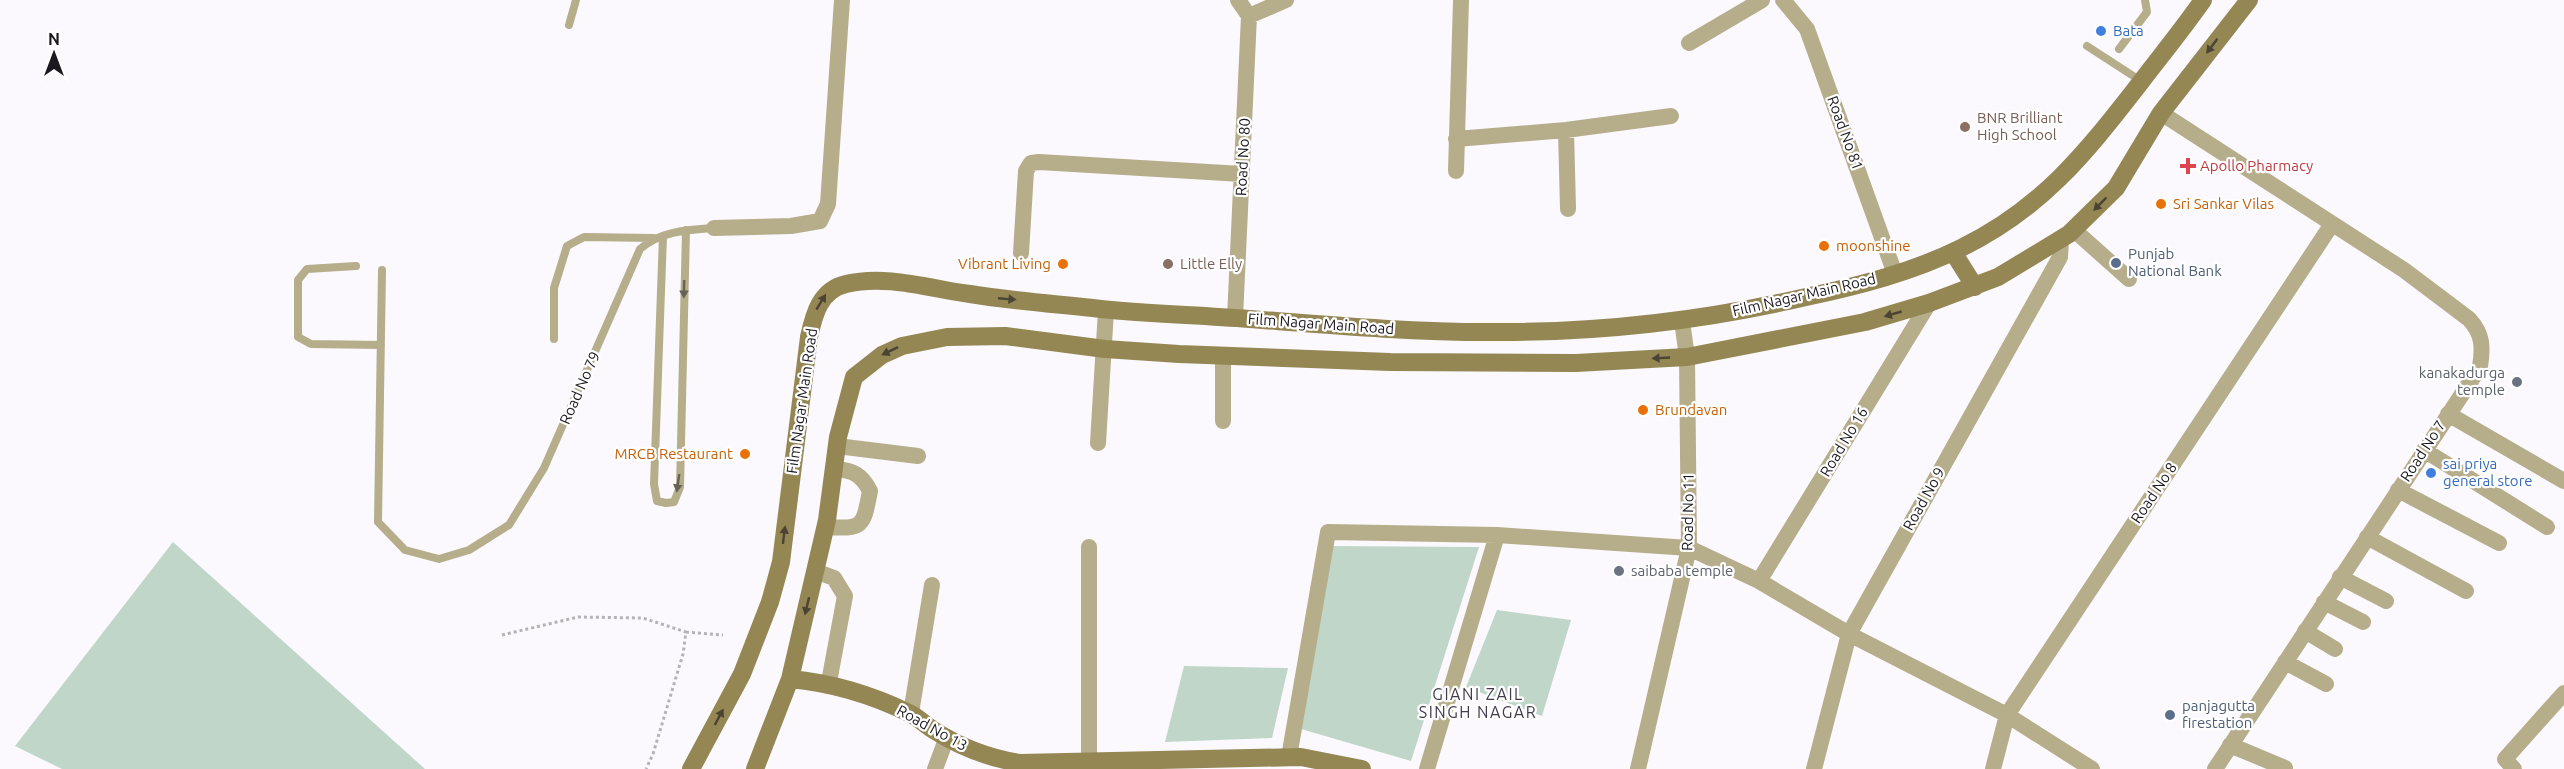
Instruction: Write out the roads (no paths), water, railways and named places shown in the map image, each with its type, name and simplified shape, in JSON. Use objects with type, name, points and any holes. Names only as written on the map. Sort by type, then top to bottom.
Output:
[{"type":"main road","points":[[755,769],[790,679],[825,527],[837,446],[854,377],[882,355],[902,346],[947,337],[1005,336],[1105,349],[1223,356],[1496,364],[1576,363],[1687,357],[1865,322],[1929,303],[1998,278],[2067,235],[2116,188],[2161,113],[2249,0]]},
{"type":"main road","name":"Film Nagar Main Road","points":[[691,769],[742,674],[770,602],[781,562],[809,337],[814,315],[829,290],[844,284],[863,281],[902,283],[998,298],[1106,310],[1400,330],[1491,333],[1577,330],[1682,321],[1810,297],[1862,285],[1953,252],[2013,219],[2053,187],[2095,141],[2200,1]]},
{"type":"main road","points":[[1953,252],[1975,287]]},
{"type":"main road","name":"Road No 13","points":[[790,679],[829,682],[911,713],[947,737],[988,758],[1043,766],[1089,762],[1186,764],[1301,761],[1362,769]]},
{"type":"street","points":[[714,228],[791,226],[820,221],[828,204],[842,0]]},
{"type":"street","points":[[1238,0],[1249,16],[1286,0]]},
{"type":"street","points":[[1455,171],[1461,0]]},
{"type":"street","points":[[1689,43],[1762,0]]},
{"type":"street","name":"Road No 81","points":[[1783,0],[1807,29],[1895,273]]},
{"type":"street","name":"Road No 80","points":[[1235,318],[1249,16]]},
{"type":"street","name":"Road No 7","points":[[2161,113],[2404,270],[2477,328],[2484,346],[2480,367],[2215,769]]},
{"type":"street","points":[[1456,139],[1566,130],[1671,116]]},
{"type":"street","points":[[1566,130],[1568,209]]},
{"type":"street","points":[[1021,253],[1026,171],[1031,164],[1039,162],[1242,174]]},
{"type":"street","name":"Road No 8","points":[[1993,769],[2007,715],[2332,224]]},
{"type":"street","points":[[2067,235],[2129,279]]},
{"type":"street","name":"Road No 9","points":[[1814,769],[1849,634],[2060,257],[2067,235]]},
{"type":"street","name":"Road No 16","points":[[1759,581],[1929,303]]},
{"type":"street","points":[[1098,443],[1106,310]]},
{"type":"street","name":"Road No 11","points":[[1638,769],[1689,548],[1687,357],[1682,321]]},
{"type":"street","points":[[1223,356],[1223,422]]},
{"type":"street","points":[[2448,414],[2564,481]]},
{"type":"street","points":[[837,446],[918,456]]},
{"type":"street","points":[[2424,450],[2547,527]]},
{"type":"street","points":[[825,527],[854,528],[860,525],[864,520],[870,491],[858,475],[849,470],[835,470]]},
{"type":"street","points":[[2398,490],[2499,543]]},
{"type":"street","points":[[1301,761],[1328,532],[1497,535],[1689,548],[1759,581],[1849,634],[2007,715],[2092,769]]},
{"type":"street","points":[[1427,769],[1497,535]]},
{"type":"street","points":[[2367,537],[2466,591]]},
{"type":"street","points":[[1089,546],[1089,762]]},
{"type":"street","points":[[815,571],[834,578],[845,596],[829,682]]},
{"type":"street","points":[[2340,577],[2386,601]]},
{"type":"street","points":[[911,713],[932,585]]},
{"type":"street","points":[[2324,602],[2363,622]]},
{"type":"street","points":[[2305,631],[2335,649]]},
{"type":"street","points":[[2285,662],[2326,684]]},
{"type":"street","points":[[2509,764],[2564,693]]},
{"type":"street","points":[[934,769],[947,737]]},
{"type":"street","points":[[2230,745],[2285,768]]},
{"type":"lane","points":[[569,25],[576,0]]},
{"type":"lane","points":[[2119,49],[2147,12],[2145,0]]},
{"type":"lane","points":[[2086,46],[2141,81]]},
{"type":"lane","points":[[554,339],[554,288],[567,246],[584,237],[658,237],[686,230],[714,228]]},
{"type":"lane","points":[[658,237],[654,484],[657,501],[666,503],[674,502],[680,487],[686,230]]},
{"type":"lane","name":"Road No 79","points":[[382,270],[378,522],[405,550],[440,559],[469,550],[509,525],[544,468],[640,249],[658,237]]},
{"type":"lane","points":[[356,266],[306,269],[298,280],[298,337],[312,344],[381,345]]},
{"type":"place","name":"Bata","points":[[2101,31]]},
{"type":"place","name":"BNR Brilliant High School","points":[[1965,127]]},
{"type":"place","name":"Apollo Pharmacy","points":[[2188,166]]},
{"type":"place","name":"Sri Sankar Vilas","points":[[2161,204]]},
{"type":"place","name":"moonshine","points":[[1824,246]]},
{"type":"place","name":"Punjab National Bank","points":[[2116,263]]},
{"type":"place","name":"Vibrant Living","points":[[1063,264]]},
{"type":"place","name":"Little Elly","points":[[1168,264]]},
{"type":"place","name":"kanakadurga temple","points":[[2517,382]]},
{"type":"place","name":"Brundavan","points":[[1643,410]]},
{"type":"place","name":"MRCB Restaurant","points":[[745,454]]},
{"type":"place","name":"sai priya general store","points":[[2431,473]]},
{"type":"place","name":"saibaba temple","points":[[1619,571]]},
{"type":"place","name":"panjagutta firestation","points":[[2170,715]]},
{"type":"district","name":"GIANI ZAIL SINGH NAGAR","points":[[1478,703]]}]
